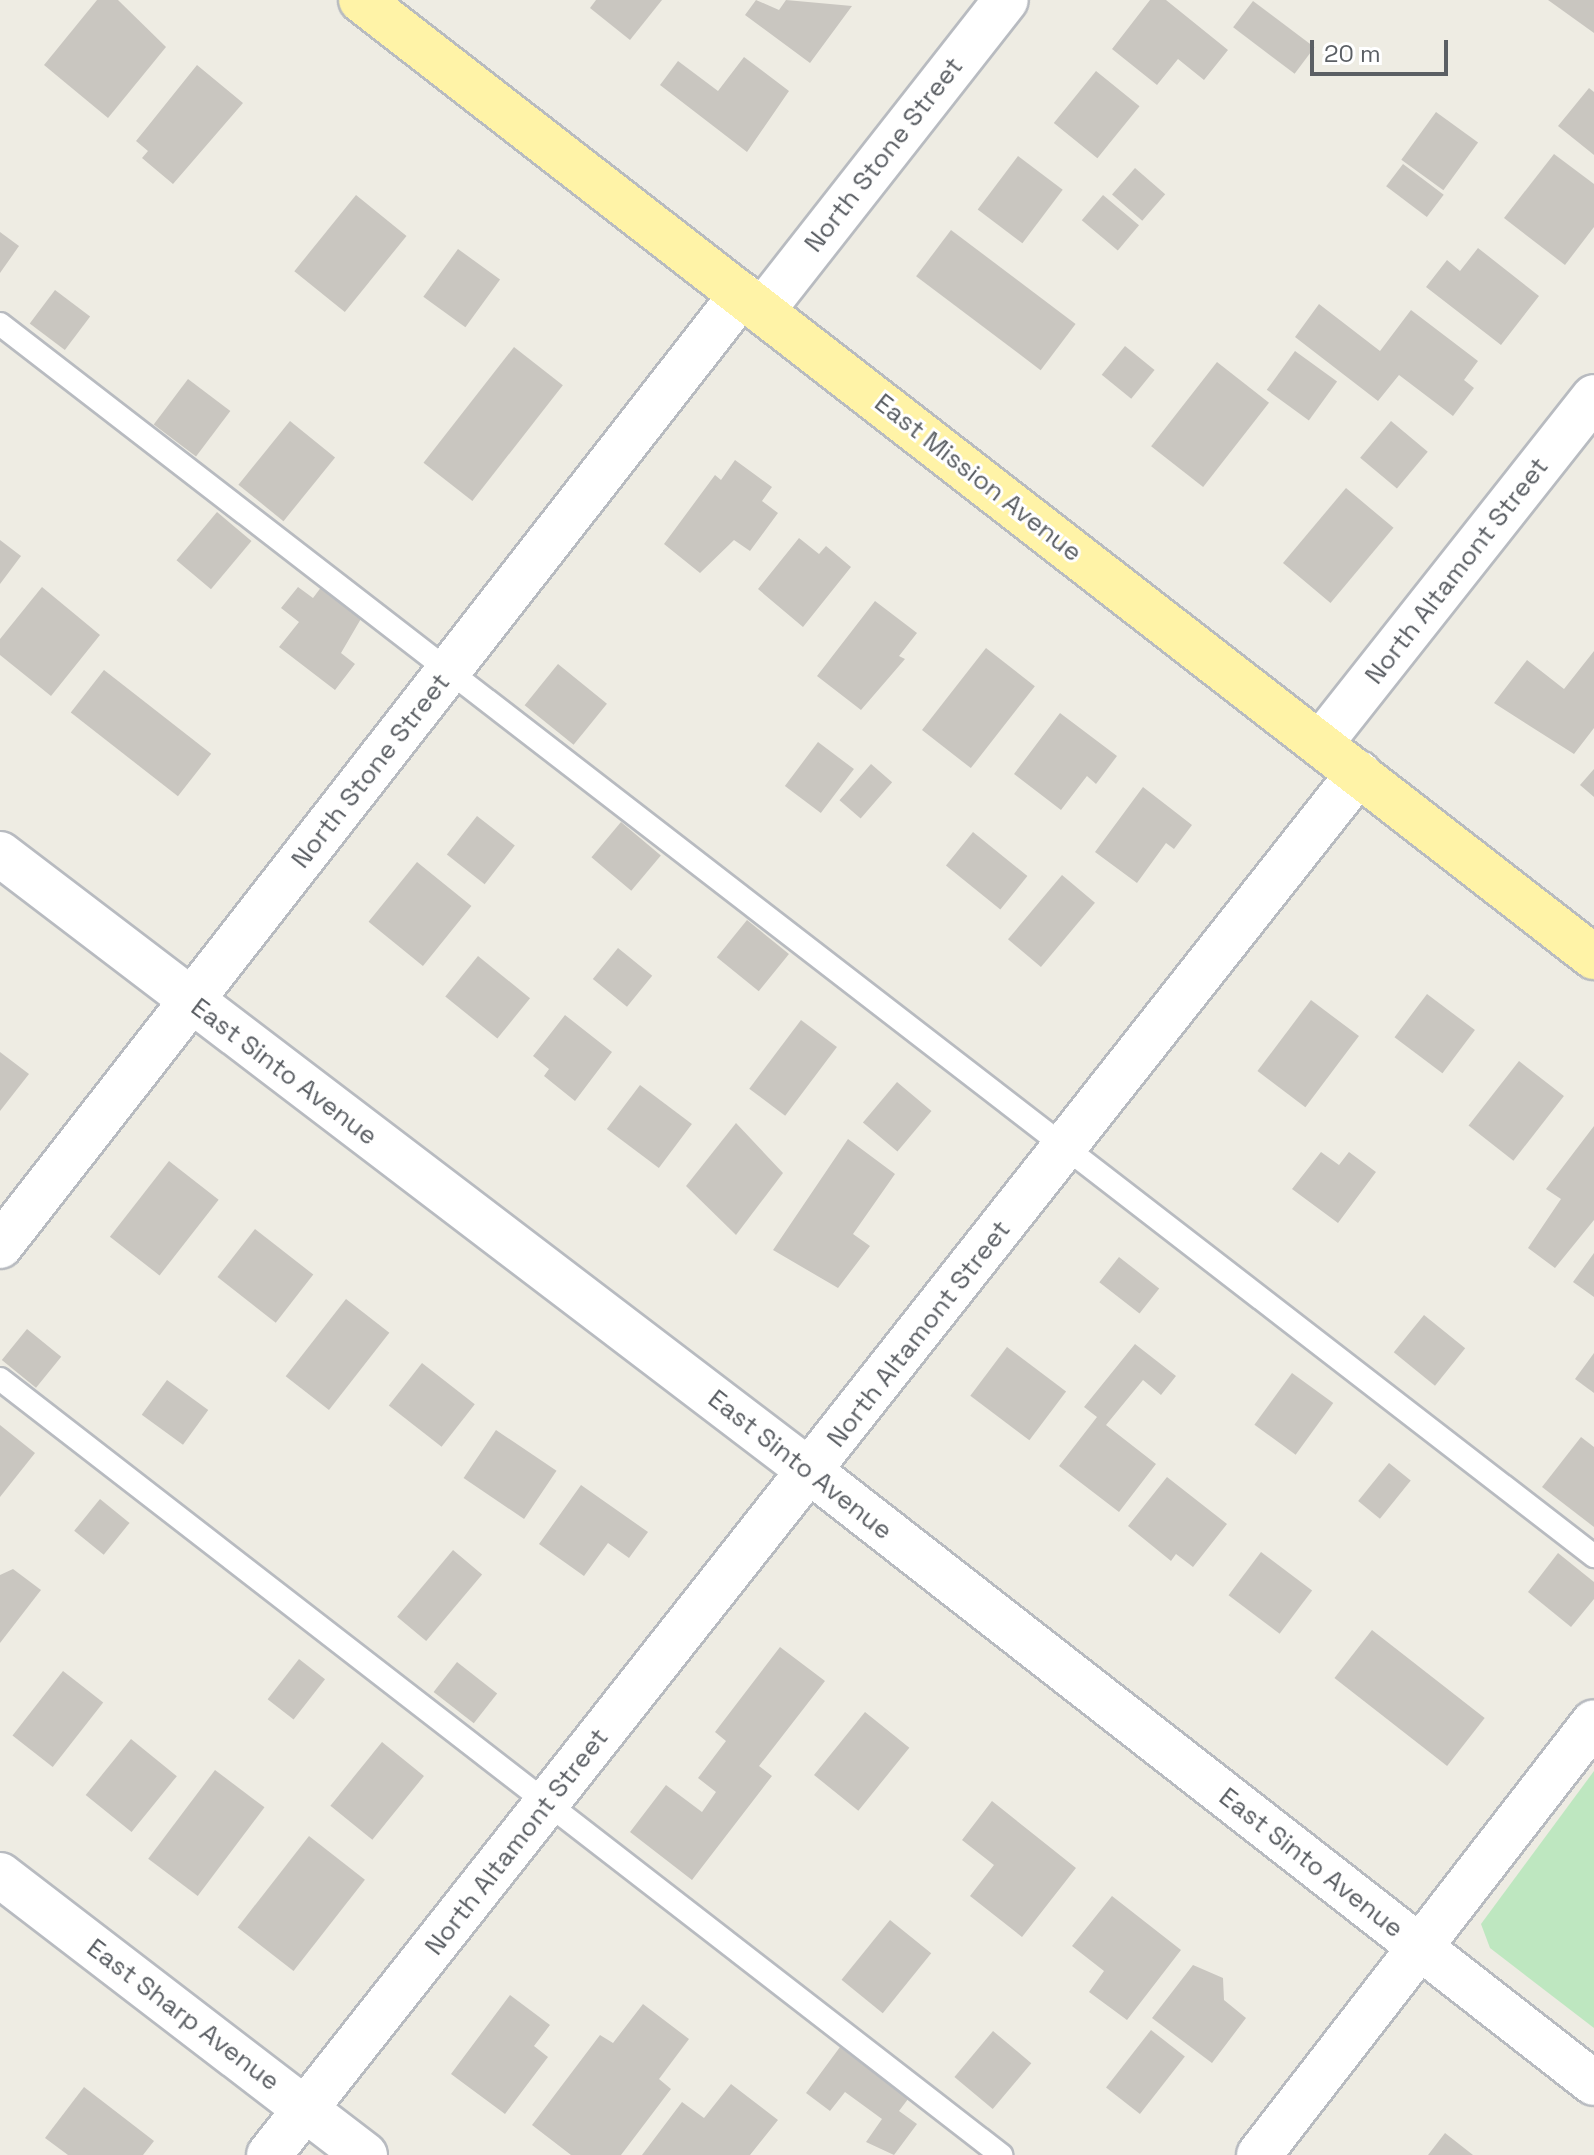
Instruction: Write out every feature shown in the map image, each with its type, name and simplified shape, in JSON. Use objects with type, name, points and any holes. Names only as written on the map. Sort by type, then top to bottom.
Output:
[{"type":"main road","name":"East Mission Avenue","points":[[361,0],[1594,957]]},
{"type":"street","name":"North Stone Street","points":[[0,1246],[450,669],[751,303],[1006,0]]},
{"type":"street","name":"North Altamont Street","points":[[1320,744],[1594,397]]},
{"type":"street","name":"North Altamont Street","points":[[269,2155],[811,1472],[1359,773]]},
{"type":"street","name":"East Sinto Avenue","points":[[0,854],[811,1472],[1594,2083]]},
{"type":"street","points":[[1259,2155],[1594,1722]]},
{"type":"street","name":"East Sharp Avenue","points":[[0,1875],[365,2155]]},
{"type":"lane","points":[[0,324],[1594,1556]]},
{"type":"lane","points":[[0,1379],[545,1806],[1001,2155]]},
{"type":"green space","points":[[1594,1771],[1594,2028],[1490,1948],[1481,1924]]},
{"type":"building","points":[[97,0],[118,0],[166,47],[108,118],[44,65]]},
{"type":"building","points":[[596,0],[662,0],[630,40],[590,8]]},
{"type":"building","points":[[756,0],[779,10],[786,0],[852,6],[810,63],[745,15]]},
{"type":"building","points":[[1150,0],[1166,0],[1228,50],[1204,80],[1178,59],[1157,85],[1112,49]]},
{"type":"building","points":[[1548,0],[1594,0],[1594,33]]},
{"type":"building","points":[[1253,1],[1314,47],[1295,74],[1233,27]]},
{"type":"building","points":[[744,57],[789,91],[747,152],[660,85],[678,61],[718,91]]},
{"type":"building","points":[[197,65],[243,103],[173,184],[142,158],[148,151],[136,141]]},
{"type":"building","points":[[1096,71],[1140,106],[1097,158],[1054,123]]},
{"type":"building","points":[[1589,88],[1594,92],[1594,155],[1558,126]]},
{"type":"building","points":[[1436,112],[1478,143],[1443,190],[1401,160]]},
{"type":"building","points":[[1554,154],[1594,184],[1594,227],[1565,265],[1504,218]]},
{"type":"building","points":[[1018,156],[1063,190],[1022,243],[978,210]]},
{"type":"building","points":[[1403,164],[1444,195],[1427,217],[1386,186]]},
{"type":"building","points":[[1135,168],[1165,194],[1142,221],[1112,194]]},
{"type":"building","points":[[356,195],[407,236],[345,312],[294,271]]},
{"type":"building","points":[[1103,195],[1139,225],[1118,250],[1082,220]]},
{"type":"building","points":[[951,230],[1076,324],[1041,370],[916,276]]},
{"type":"building","points":[[0,232],[19,246],[0,273]]},
{"type":"building","points":[[1478,248],[1539,296],[1501,345],[1426,287],[1447,260],[1460,271]]},
{"type":"building","points":[[458,249],[500,280],[465,327],[423,297]]},
{"type":"building","points":[[55,290],[90,316],[65,350],[30,324]]},
{"type":"building","points":[[1319,304],[1380,351],[1411,310],[1478,361],[1464,380],[1474,388],[1453,416],[1399,375],[1378,401],[1295,337]]},
{"type":"building","points":[[1125,346],[1155,370],[1131,399],[1102,375]]},
{"type":"building","points":[[514,347],[563,385],[472,501],[423,463]]},
{"type":"building","points":[[1295,351],[1337,382],[1309,420],[1267,390]]},
{"type":"building","points":[[1217,362],[1269,403],[1203,487],[1151,446]]},
{"type":"building","points":[[188,379],[230,411],[196,456],[154,425]]},
{"type":"building","points":[[290,421],[335,458],[283,521],[238,485]]},
{"type":"building","points":[[1391,421],[1428,452],[1397,489],[1360,458]]},
{"type":"building","points":[[735,460],[772,487],[762,501],[778,513],[750,551],[734,540],[700,573],[664,544],[715,475],[721,480]]},
{"type":"building","points":[[1346,488],[1393,528],[1331,603],[1283,563]]},
{"type":"building","points":[[217,512],[251,541],[211,589],[177,560]]},
{"type":"building","points":[[799,538],[819,554],[826,546],[851,567],[803,627],[758,589]]},
{"type":"building","points":[[0,540],[21,556],[0,584]]},
{"type":"building","points":[[322,586],[362,617],[341,653],[355,664],[335,690],[279,647],[299,622],[281,608],[298,587],[313,598]]},
{"type":"building","points":[[42,587],[100,635],[51,696],[0,655],[0,639]]},
{"type":"building","points":[[875,601],[917,633],[899,656],[905,659],[861,710],[817,676]]},
{"type":"building","points":[[986,648],[1035,686],[971,768],[922,730]]},
{"type":"building","points":[[1594,651],[1594,728],[1574,754],[1494,703],[1527,660],[1564,689]]},
{"type":"building","points":[[558,664],[607,704],[574,745],[525,705]]},
{"type":"building","points":[[104,670],[211,754],[178,796],[71,713]]},
{"type":"building","points":[[1060,713],[1117,756],[1096,784],[1087,776],[1061,810],[1014,774]]},
{"type":"building","points":[[818,742],[854,769],[821,813],[785,786]]},
{"type":"building","points":[[871,764],[892,782],[861,819],[840,800]]},
{"type":"building","points":[[1594,769],[1594,797],[1580,785]]},
{"type":"building","points":[[1143,787],[1192,825],[1174,849],[1166,843],[1137,883],[1095,852]]},
{"type":"building","points":[[477,816],[515,846],[485,884],[447,855]]},
{"type":"building","points":[[621,822],[661,855],[631,891],[591,857]]},
{"type":"building","points":[[973,832],[1027,876],[1000,909],[946,865]]},
{"type":"building","points":[[417,862],[471,906],[423,966],[369,922]]},
{"type":"building","points":[[1062,875],[1095,903],[1041,967],[1008,939]]},
{"type":"building","points":[[747,920],[789,954],[759,991],[717,957]]},
{"type":"building","points":[[618,948],[652,976],[627,1007],[593,979]]},
{"type":"building","points":[[478,956],[530,998],[497,1039],[445,996]]},
{"type":"building","points":[[1427,994],[1475,1030],[1442,1073],[1395,1037]]},
{"type":"building","points":[[1311,1000],[1359,1036],[1305,1107],[1257,1071]]},
{"type":"building","points":[[565,1015],[612,1052],[575,1101],[544,1076],[549,1069],[533,1056]]},
{"type":"building","points":[[801,1020],[837,1047],[785,1116],[749,1089]]},
{"type":"building","points":[[0,1052],[29,1074],[0,1111]]},
{"type":"building","points":[[1519,1061],[1564,1096],[1513,1161],[1469,1126]]},
{"type":"building","points":[[897,1082],[931,1111],[897,1152],[863,1123]]},
{"type":"building","points":[[640,1085],[692,1124],[659,1168],[607,1129]]},
{"type":"building","points":[[736,1123],[783,1173],[736,1235],[686,1186]]},
{"type":"building","points":[[1594,1126],[1594,1220],[1555,1268],[1528,1248],[1561,1199],[1546,1189]]},
{"type":"building","points":[[848,1139],[895,1174],[853,1234],[870,1246],[838,1288],[773,1250]]},
{"type":"building","points":[[1321,1152],[1339,1165],[1349,1152],[1376,1172],[1338,1223],[1292,1189]]},
{"type":"building","points":[[169,1161],[219,1200],[160,1275],[110,1237]]},
{"type":"building","points":[[255,1229],[313,1275],[276,1323],[217,1277]]},
{"type":"building","points":[[1594,1253],[1594,1297],[1573,1282]]},
{"type":"building","points":[[1119,1257],[1159,1288],[1139,1314],[1099,1282]]},
{"type":"building","points":[[346,1299],[389,1333],[329,1410],[286,1376]]},
{"type":"building","points":[[1424,1315],[1465,1348],[1435,1386],[1394,1352]]},
{"type":"building","points":[[27,1329],[61,1357],[36,1388],[2,1360]]},
{"type":"building","points":[[1135,1344],[1176,1376],[1161,1395],[1143,1380],[1106,1425],[1156,1464],[1119,1512],[1059,1466],[1097,1417],[1084,1407]]},
{"type":"building","points":[[1007,1347],[1066,1392],[1029,1440],[970,1396]]},
{"type":"building","points":[[1594,1353],[1594,1393],[1575,1379]]},
{"type":"building","points":[[422,1363],[475,1404],[442,1447],[389,1406]]},
{"type":"building","points":[[1292,1373],[1333,1403],[1296,1455],[1254,1425]]},
{"type":"building","points":[[167,1380],[208,1410],[183,1445],[142,1415]]},
{"type":"building","points":[[0,1425],[35,1453],[0,1497]]},
{"type":"building","points":[[496,1430],[557,1471],[524,1519],[464,1478]]},
{"type":"building","points":[[1581,1437],[1594,1447],[1594,1527],[1542,1487]]},
{"type":"building","points":[[1389,1463],[1411,1481],[1380,1519],[1358,1501]]},
{"type":"building","points":[[1167,1477],[1227,1524],[1193,1567],[1176,1554],[1171,1561],[1128,1526]]},
{"type":"building","points":[[581,1485],[648,1532],[629,1558],[608,1543],[584,1576],[539,1544]]},
{"type":"building","points":[[100,1499],[130,1523],[104,1555],[74,1531]]},
{"type":"building","points":[[453,1550],[482,1574],[426,1641],[397,1617]]},
{"type":"building","points":[[1261,1552],[1312,1591],[1280,1634],[1229,1595]]},
{"type":"building","points":[[1558,1553],[1594,1582],[1594,1599],[1571,1627],[1528,1592]]},
{"type":"building","points":[[13,1569],[41,1590],[0,1643],[0,1575]]},
{"type":"building","points":[[1372,1630],[1485,1718],[1447,1766],[1334,1678]]},
{"type":"building","points":[[780,1647],[825,1681],[759,1766],[772,1776],[692,1880],[630,1832],[666,1785],[702,1812],[716,1792],[698,1778],[726,1741],[715,1732]]},
{"type":"building","points":[[299,1659],[325,1679],[294,1720],[268,1699]]},
{"type":"building","points":[[457,1662],[497,1693],[474,1723],[434,1692]]},
{"type":"building","points":[[63,1671],[103,1702],[53,1767],[13,1736]]},
{"type":"building","points":[[865,1712],[909,1748],[858,1811],[814,1775]]},
{"type":"building","points":[[131,1739],[177,1776],[132,1832],[86,1795]]},
{"type":"building","points":[[382,1742],[424,1776],[372,1840],[330,1806]]},
{"type":"building","points":[[215,1770],[265,1807],[198,1896],[148,1859]]},
{"type":"building","points":[[992,1801],[1076,1868],[1022,1937],[970,1896],[994,1865],[962,1840]]},
{"type":"building","points":[[309,1836],[365,1880],[294,1971],[238,1927]]},
{"type":"building","points":[[1112,1896],[1181,1950],[1127,2020],[1089,1992],[1104,1971],[1072,1946]]},
{"type":"building","points":[[890,1920],[931,1953],[883,2013],[842,1980]]},
{"type":"building","points":[[1193,1965],[1223,1978],[1224,2000],[1246,2018],[1212,2063],[1152,2018]]},
{"type":"building","points":[[510,1995],[550,2025],[534,2046],[548,2057],[505,2114],[451,2074]]},
{"type":"building","points":[[643,2004],[689,2039],[659,2079],[671,2089],[621,2155],[571,2155],[532,2125],[600,2035],[613,2043]]},
{"type":"building","points":[[1151,2030],[1185,2056],[1140,2114],[1106,2088]]},
{"type":"building","points":[[993,2031],[1031,2063],[993,2109],[954,2077]]},
{"type":"building","points":[[840,2047],[908,2099],[899,2111],[917,2124],[894,2155],[866,2142],[882,2119],[845,2092],[830,2111],[806,2093]]},
{"type":"building","points":[[731,2084],[778,2120],[750,2155],[642,2155],[682,2102],[704,2118]]},
{"type":"building","points":[[84,2087],[154,2141],[143,2155],[68,2155],[45,2138]]},
{"type":"building","points":[[1445,2133],[1473,2155],[1428,2155]]}]
